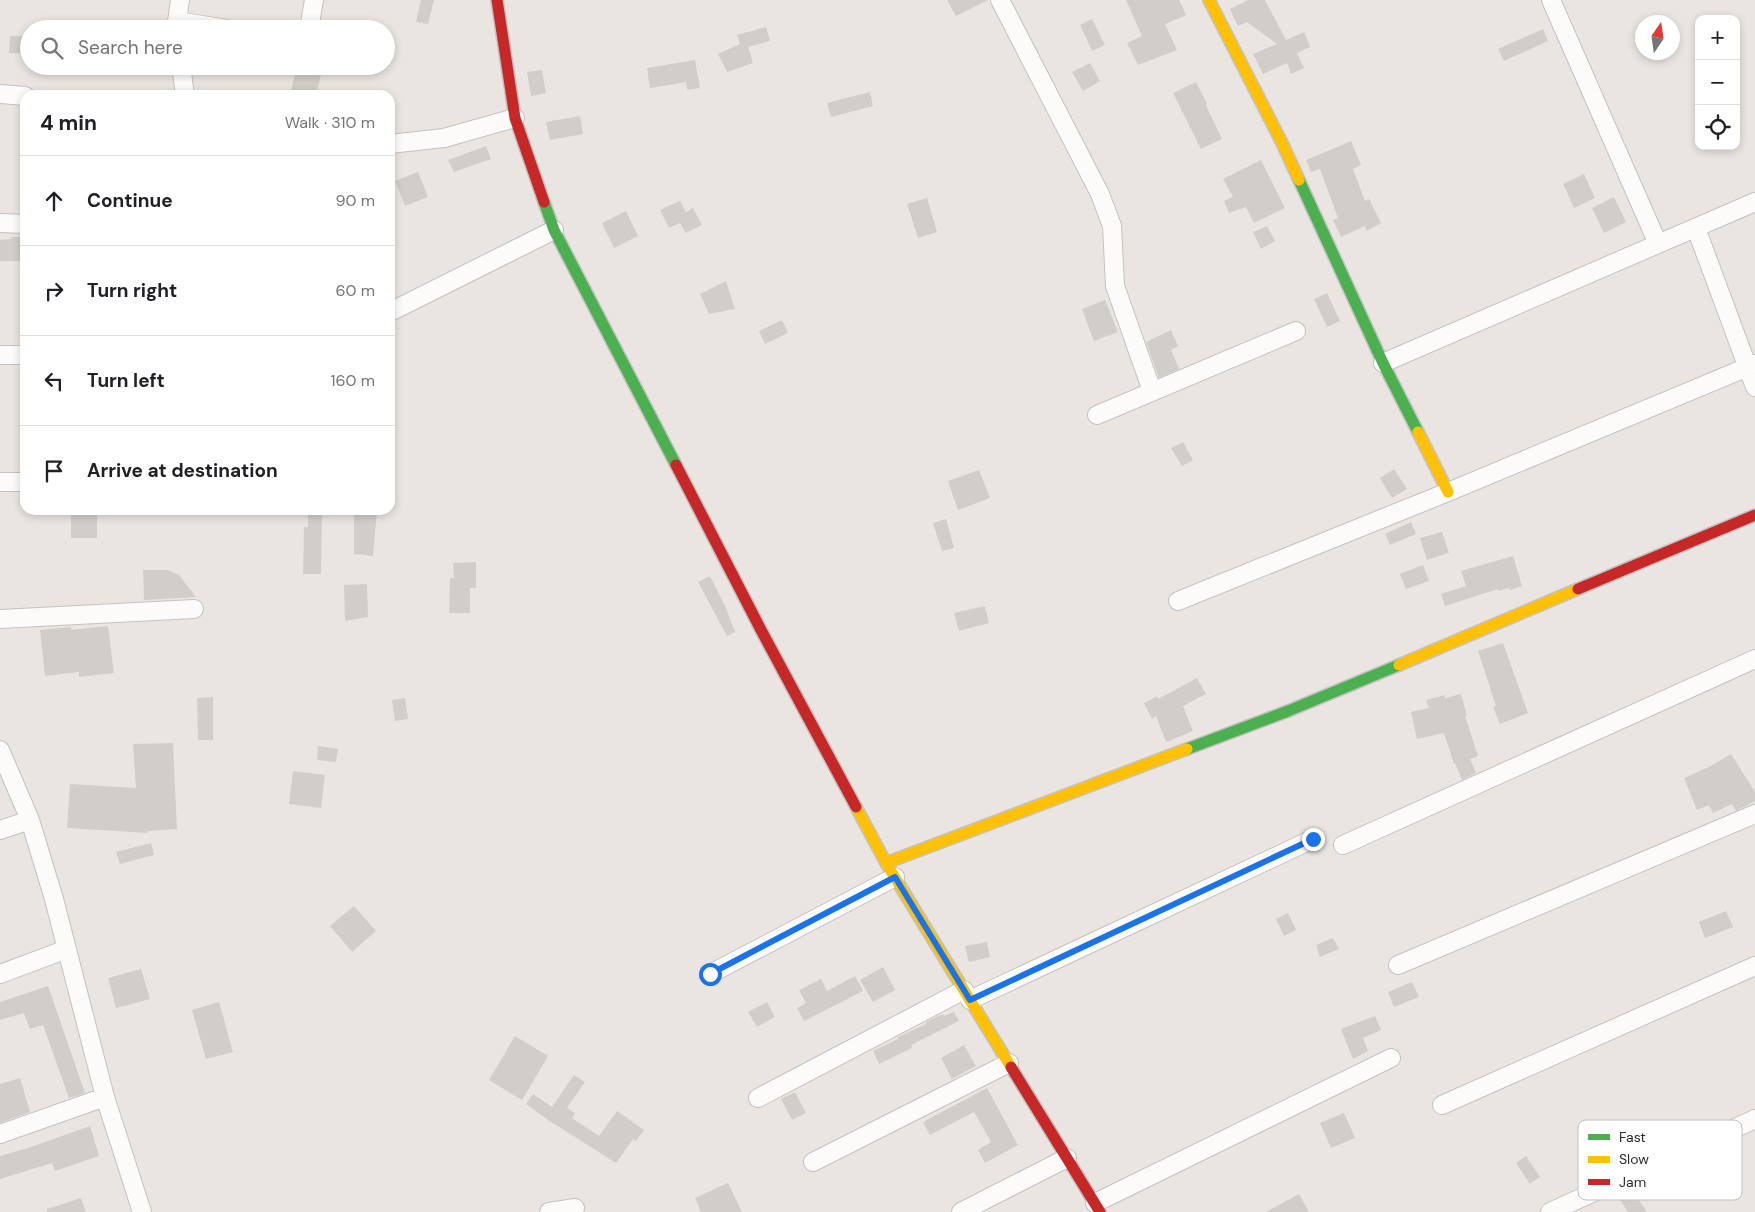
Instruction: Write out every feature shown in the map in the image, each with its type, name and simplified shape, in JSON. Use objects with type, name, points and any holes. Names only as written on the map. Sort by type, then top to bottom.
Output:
[{"type":"street","points":[[177,20],[180,0]]},
{"type":"street","points":[[311,20],[314,0]]},
{"type":"street","points":[[497,0],[515,118],[554,230],[761,630],[890,870],[1098,1208],[1391,1058]]},
{"type":"street","points":[[1000,0],[1108,212],[1112,226],[1115,286],[1152,392]]},
{"type":"street","points":[[1209,0],[1282,143],[1383,363],[1448,492]]},
{"type":"street","points":[[1552,0],[1658,244]]},
{"type":"street","points":[[182,75],[184,90]]},
{"type":"street","points":[[0,94],[20,96]]},
{"type":"street","points":[[395,143],[444,138],[515,118]]},
{"type":"street","points":[[1383,363],[1755,202]]},
{"type":"street","points":[[0,223],[20,224]]},
{"type":"street","points":[[1696,228],[1752,365],[1755,387]]},
{"type":"street","points":[[395,310],[554,230]]},
{"type":"street","points":[[1097,415],[1296,331]]},
{"type":"street","points":[[0,355],[20,355]]},
{"type":"street","points":[[1178,601],[1448,492],[1752,365]]},
{"type":"street","points":[[0,482],[20,482]]},
{"type":"street","points":[[710,974],[890,870],[1288,711],[1755,515]]},
{"type":"street","points":[[0,619],[194,609]]},
{"type":"street","points":[[1343,845],[1755,659]]},
{"type":"street","points":[[0,750],[30,820],[67,949],[105,1097],[142,1212]]},
{"type":"street","points":[[1398,965],[1755,814]]},
{"type":"street","points":[[0,830],[30,820]]},
{"type":"street","points":[[758,1098],[967,995],[1313,839]]},
{"type":"street","points":[[0,974],[67,949]]},
{"type":"street","points":[[1442,1105],[1755,966]]},
{"type":"street","points":[[813,1162],[1009,1063]]},
{"type":"street","points":[[0,1134],[105,1097]]},
{"type":"street","points":[[1742,1126],[1755,1120]]},
{"type":"street","points":[[961,1212],[1067,1158]]},
{"type":"street","points":[[1550,1212],[1578,1199]]},
{"type":"street","points":[[549,1212],[575,1208]]},
{"type":"building","points":[[421,0],[434,0],[428,24],[416,22]]},
{"type":"building","points":[[947,0],[988,0],[956,16]]},
{"type":"building","points":[[1126,0],[1179,0],[1186,15],[1165,24],[1177,50],[1138,65],[1127,43],[1142,36]]},
{"type":"building","points":[[1248,0],[1265,0],[1286,40],[1304,32],[1310,47],[1297,53],[1304,68],[1291,74],[1287,63],[1263,74],[1253,54],[1277,44],[1247,22],[1238,26],[1230,9]]},
{"type":"building","points":[[1092,19],[1105,45],[1092,51],[1080,25]]},
{"type":"building","points":[[766,27],[770,41],[748,47],[753,63],[727,72],[718,54],[740,44],[737,35]]},
{"type":"building","points":[[1543,29],[1548,41],[1504,61],[1498,49]]},
{"type":"building","points":[[10,36],[20,36],[20,53],[9,53]]},
{"type":"building","points":[[695,60],[700,88],[687,90],[686,82],[650,88],[647,68]]},
{"type":"building","points":[[1090,63],[1100,81],[1083,91],[1072,72]]},
{"type":"building","points":[[542,70],[546,93],[531,96],[527,72]]},
{"type":"building","points":[[295,75],[321,75],[317,90],[291,90]]},
{"type":"building","points":[[1196,82],[1222,139],[1201,149],[1173,93]]},
{"type":"building","points":[[870,92],[873,106],[831,117],[827,103]]},
{"type":"building","points":[[580,116],[583,134],[550,140],[546,122]]},
{"type":"building","points":[[1351,141],[1361,165],[1353,169],[1365,201],[1369,199],[1381,223],[1367,231],[1365,226],[1341,237],[1333,220],[1338,218],[1320,169],[1311,172],[1306,160]]},
{"type":"building","points":[[486,146],[491,159],[454,172],[448,160]]},
{"type":"building","points":[[1261,160],[1285,208],[1254,223],[1246,207],[1229,213],[1224,201],[1233,197],[1223,179]]},
{"type":"building","points":[[418,172],[428,197],[405,206],[395,181]]},
{"type":"building","points":[[1584,174],[1595,198],[1574,208],[1563,184]]},
{"type":"building","points":[[1614,197],[1626,222],[1604,233],[1592,208]]},
{"type":"building","points":[[927,198],[937,232],[918,238],[907,204]]},
{"type":"building","points":[[680,201],[686,212],[693,208],[702,225],[686,233],[680,223],[669,228],[660,210]]},
{"type":"building","points":[[626,211],[638,236],[614,248],[602,223]]},
{"type":"building","points":[[1267,226],[1275,241],[1261,249],[1253,232]]},
{"type":"building","points":[[11,237],[20,237],[20,261],[0,261],[0,240],[11,239]]},
{"type":"building","points":[[726,281],[735,309],[709,314],[700,294]]},
{"type":"building","points":[[1327,293],[1340,321],[1327,327],[1314,299]]},
{"type":"building","points":[[1105,300],[1118,332],[1094,341],[1082,309]]},
{"type":"building","points":[[782,320],[788,333],[765,344],[759,331]]},
{"type":"building","points":[[1171,330],[1178,346],[1171,350],[1179,369],[1159,378],[1146,342]]},
{"type":"building","points":[[1183,442],[1193,460],[1182,466],[1171,448]]},
{"type":"building","points":[[1394,469],[1407,489],[1392,498],[1380,478]]},
{"type":"building","points":[[979,470],[990,498],[958,510],[948,481]]},
{"type":"building","points":[[71,515],[97,515],[97,538],[71,538]]},
{"type":"building","points":[[308,515],[322,515],[321,574],[303,574],[304,527],[308,527]]},
{"type":"building","points":[[354,515],[377,515],[373,556],[354,554]]},
{"type":"building","points":[[946,519],[954,548],[942,551],[933,523]]},
{"type":"building","points":[[1411,522],[1416,534],[1390,545],[1385,534]]},
{"type":"building","points":[[1442,532],[1449,553],[1427,560],[1420,538]]},
{"type":"building","points":[[1513,556],[1522,586],[1510,590],[1509,588],[1498,591],[1498,589],[1445,606],[1441,594],[1466,586],[1461,571]]},
{"type":"building","points":[[476,562],[476,588],[470,588],[470,613],[449,613],[450,578],[454,578],[453,563]]},
{"type":"building","points":[[1423,565],[1429,581],[1406,589],[1400,574]]},
{"type":"building","points":[[143,570],[168,570],[179,575],[196,597],[144,600]]},
{"type":"building","points":[[710,576],[726,608],[735,632],[727,636],[698,582]]},
{"type":"building","points":[[367,584],[368,617],[345,621],[344,585]]},
{"type":"building","points":[[985,606],[989,623],[959,631],[954,613]]},
{"type":"building","points":[[108,626],[114,673],[79,677],[79,672],[45,676],[40,630],[71,627],[71,630]]},
{"type":"building","points":[[1503,643],[1528,713],[1500,724],[1493,707],[1496,706],[1478,651]]},
{"type":"building","points":[[1197,678],[1206,694],[1183,706],[1193,731],[1166,742],[1156,716],[1152,719],[1144,703],[1157,696],[1158,699]]},
{"type":"building","points":[[1461,694],[1467,716],[1465,716],[1478,756],[1470,759],[1476,773],[1462,780],[1454,764],[1444,733],[1417,739],[1411,712],[1429,708],[1426,700],[1445,695],[1445,698]]},
{"type":"building","points":[[213,697],[213,740],[198,740],[197,698]]},
{"type":"building","points":[[405,698],[408,719],[395,721],[392,700]]},
{"type":"building","points":[[173,743],[177,829],[147,831],[148,833],[67,828],[70,784],[136,788],[133,744]]},
{"type":"building","points":[[318,746],[338,749],[336,762],[317,760]]},
{"type":"building","points":[[1731,754],[1755,792],[1755,801],[1736,811],[1732,804],[1713,813],[1709,805],[1697,810],[1684,778],[1709,767]]},
{"type":"building","points":[[293,771],[325,775],[321,808],[289,804]]},
{"type":"building","points":[[151,843],[154,855],[120,864],[116,852]]},
{"type":"building","points":[[354,906],[376,931],[352,952],[330,926]]},
{"type":"building","points":[[1726,911],[1733,927],[1705,938],[1699,922]]},
{"type":"building","points":[[1288,913],[1296,930],[1284,936],[1276,919]]},
{"type":"building","points":[[1333,938],[1339,949],[1320,957],[1316,945]]},
{"type":"building","points":[[987,942],[990,957],[969,962],[965,946]]},
{"type":"building","points":[[883,967],[895,990],[873,1002],[860,980]]},
{"type":"building","points":[[141,969],[150,999],[116,1008],[108,978]]},
{"type":"building","points":[[855,976],[863,991],[804,1021],[797,1008],[806,1003],[799,990],[821,979],[827,991]]},
{"type":"building","points":[[1412,982],[1419,997],[1394,1007],[1388,992]]},
{"type":"building","points":[[48,986],[85,1093],[69,1098],[43,1025],[30,1029],[24,1013],[0,1020],[0,1002]]},
{"type":"building","points":[[219,1002],[233,1052],[206,1059],[192,1010]]},
{"type":"building","points":[[767,1002],[775,1017],[757,1027],[748,1012]]},
{"type":"building","points":[[954,1012],[959,1021],[911,1045],[912,1048],[879,1064],[873,1051],[926,1024],[926,1022],[943,1014],[944,1016]]},
{"type":"building","points":[[1375,1016],[1381,1030],[1363,1038],[1368,1051],[1353,1059],[1341,1029]]},
{"type":"building","points":[[515,1036],[548,1056],[522,1100],[489,1080]]},
{"type":"building","points":[[964,1045],[976,1066],[952,1079],[941,1058]]},
{"type":"building","points":[[574,1075],[585,1082],[567,1108],[575,1113],[572,1118],[599,1136],[617,1111],[644,1130],[636,1141],[633,1139],[616,1163],[526,1104],[533,1094],[552,1107]]},
{"type":"building","points":[[20,1078],[30,1112],[0,1123],[0,1084]]},
{"type":"building","points":[[987,1088],[1018,1145],[985,1163],[978,1150],[991,1142],[974,1112],[930,1135],[923,1122]]},
{"type":"building","points":[[795,1092],[806,1113],[792,1120],[781,1099]]},
{"type":"building","points":[[1344,1113],[1355,1138],[1331,1148],[1320,1123]]},
{"type":"building","points":[[90,1126],[99,1156],[55,1171],[52,1163],[0,1179],[0,1156]]},
{"type":"building","points":[[1526,1156],[1540,1177],[1530,1184],[1516,1163]]},
{"type":"building","points":[[728,1183],[742,1212],[701,1212],[695,1198]]},
{"type":"building","points":[[1299,1194],[1309,1212],[1266,1212]]},
{"type":"building","points":[[81,1198],[86,1212],[47,1212],[47,1209]]},
{"type":"building","points":[[1620,1200],[1639,1200],[1647,1212],[1628,1212]]},
{"type":"traffic: fast","points":[[1299,180],[1383,363],[1418,432]]},
{"type":"traffic: fast","points":[[544,202],[554,230],[676,465]]},
{"type":"traffic: fast","points":[[1187,749],[1288,711],[1399,665]]},
{"type":"traffic: slow","points":[[1209,0],[1299,180]]},
{"type":"traffic: slow","points":[[1418,432],[1448,492]]},
{"type":"traffic: slow","points":[[1399,665],[1578,589]]},
{"type":"traffic: slow","points":[[886,863],[1187,749]]},
{"type":"traffic: slow","points":[[856,807],[886,863],[1011,1067]]},
{"type":"traffic: jam","points":[[497,0],[515,118],[544,202]]},
{"type":"traffic: jam","points":[[676,465],[761,630],[856,807]]},
{"type":"traffic: jam","points":[[1578,589],[1755,515]]},
{"type":"traffic: jam","points":[[1011,1067],[1100,1212]]},
{"type":"route","points":[[710,974],[895,877],[970,1000],[1313,839]]}]
